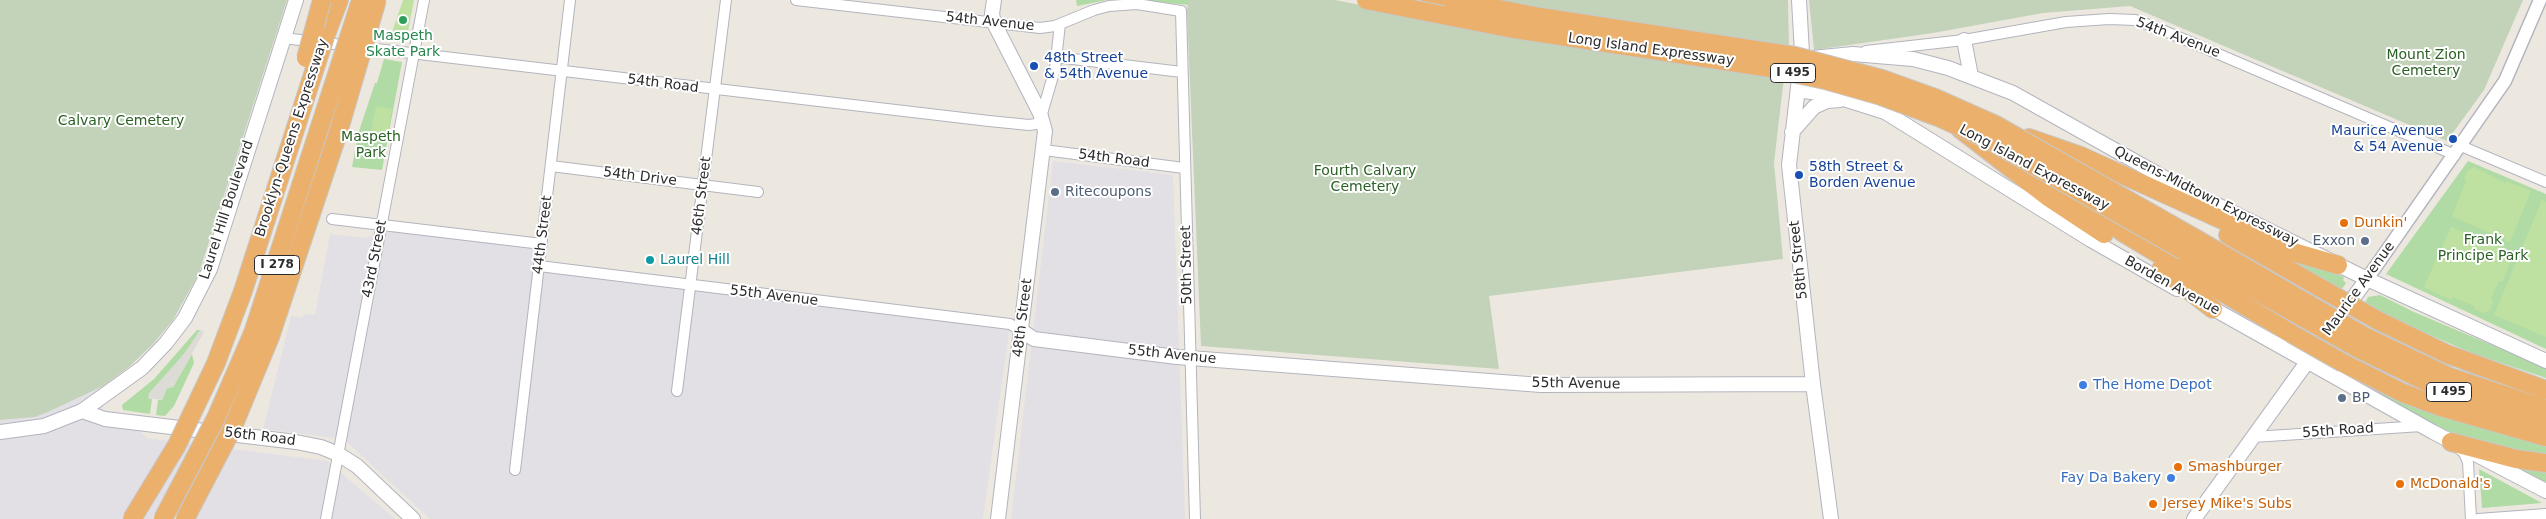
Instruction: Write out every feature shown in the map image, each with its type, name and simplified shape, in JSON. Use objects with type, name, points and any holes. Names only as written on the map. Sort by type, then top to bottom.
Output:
[{"type":"highway","points":[[298,121],[305,60],[322,0]]},
{"type":"highway","points":[[325,37],[333,0]]},
{"type":"highway","name":"Brooklyn-Queens Expressway","points":[[132,519],[174,451],[211,376],[241,298],[325,37],[339,0]]},
{"type":"highway","name":"Brooklyn-Queens Expressway","points":[[163,519],[216,418],[255,326],[361,0]]},
{"type":"highway","name":"I 278","points":[[185,519],[224,447],[262,358],[338,133],[377,0]]},
{"type":"highway","points":[[338,133],[387,0]]},
{"type":"highway","name":"Long Island Expressway","points":[[1366,0],[1508,28],[1771,69],[1825,80],[1881,96],[1938,117],[2006,149],[2361,342],[2450,377],[2546,409]]},
{"type":"highway","points":[[1393,0],[1539,29],[1764,59]]},
{"type":"highway","points":[[1430,0],[1569,27],[1764,59],[1940,113],[1986,135],[2125,234],[2343,363],[2441,408],[2546,437]]},
{"type":"highway","name":"Long Island Expressway","points":[[1452,0],[1540,17],[1795,56],[1853,70],[1910,88],[1996,125],[2042,150],[2436,387],[2490,407],[2546,424]]},
{"type":"highway","points":[[1852,86],[1916,96],[2015,134],[2081,156],[2293,252],[2338,265]]},
{"type":"highway","points":[[1940,113],[1982,148],[2048,197],[2171,276],[2213,309]]},
{"type":"highway","points":[[2015,134],[2226,234],[2377,320],[2447,354],[2546,390]]},
{"type":"highway","points":[[2451,442],[2516,459],[2546,463]]},
{"type":"main road","name":"Laurel Hill Boulevard","points":[[0,432],[44,426],[82,411],[142,368],[169,339],[191,308],[213,258],[296,0]]},
{"type":"main road","name":"48th Street","points":[[994,0],[992,14],[994,23],[1042,120],[1044,150],[998,519]]},
{"type":"main road","name":"58th Street","points":[[1799,0],[1802,60],[1789,165],[1813,384],[1831,519]]},
{"type":"main road","points":[[1964,40],[1970,76]]},
{"type":"main road","name":"Queens-Midtown Expressway","points":[[1802,60],[1853,54],[1913,59],[1970,76],[2026,99],[2152,172],[2338,265],[2546,361]]},
{"type":"main road","points":[[1792,132],[1817,104],[1827,101],[1852,86]]},
{"type":"main road","name":"Borden Avenue","points":[[1798,90],[1826,94],[1852,86],[1873,106],[2090,240],[2451,442],[2546,491]]},
{"type":"main road","name":"Maurice Avenue","points":[[2194,519],[2367,279]]},
{"type":"main road","name":"55th Avenue","points":[[1022,331],[1034,339],[1189,358],[1551,385],[1813,384]]},
{"type":"main road","name":"56th Road","points":[[82,411],[104,419],[296,442],[321,447],[338,454],[362,471],[413,519]]},
{"type":"street","name":"43rd Street","points":[[326,519],[424,0]]},
{"type":"street","name":"44th Street","points":[[515,470],[570,0]]},
{"type":"street","name":"46th Street","points":[[677,391],[726,0]]},
{"type":"street","name":"54th Avenue","points":[[796,0],[1040,28],[1060,24],[1094,10],[1118,5],[1146,5],[1180,11]]},
{"type":"street","name":"Maurice Avenue","points":[[2367,279],[2505,81],[2540,0]]},
{"type":"street","name":"50th Street","points":[[1180,11],[1194,519]]},
{"type":"street","name":"54th Avenue","points":[[1853,54],[1964,40],[2066,22],[2109,19],[2135,20],[2458,150],[2546,182]]},
{"type":"street","name":"48th Street","points":[[1042,120],[1056,57],[1060,24]]},
{"type":"street","name":"54th Road","points":[[283,38],[1028,126],[1042,120]]},
{"type":"street","points":[[1056,57],[1182,72]]},
{"type":"street","name":"54th Road","points":[[1044,150],[1184,168]]},
{"type":"street","name":"54th Drive","points":[[551,166],[758,192]]},
{"type":"street","points":[[332,219],[542,244]]},
{"type":"street","name":"55th Avenue","points":[[539,266],[1010,324],[1022,331]]},
{"type":"street","name":"55th Road","points":[[2253,437],[2423,426]]},
{"type":"street","points":[[2451,442],[2464,453],[2468,462],[2472,519]]},
{"type":"street","points":[[2478,519],[2546,514]]},
{"type":"shaded area","points":[[1053,161],[1173,175],[1185,519],[1011,519]]},
{"type":"shaded area","points":[[390,225],[542,244],[539,265],[1010,324],[983,519],[430,519],[344,439],[263,429],[291,316],[302,318],[304,314],[315,315],[330,234],[367,238]]},
{"type":"shaded area","points":[[200,330],[204,332],[173,387],[167,388],[162,400],[148,398],[149,393],[184,354]]},
{"type":"shaded area","points":[[103,386],[103,411],[124,414],[146,438],[327,461],[395,519],[0,519],[0,420],[35,417]]},
{"type":"green space","name":"Calvary Cemetery","points":[[0,0],[287,0],[199,273],[173,320],[153,344],[130,366],[103,386],[35,417],[0,420]]},
{"type":"green space","name":"Maspeth Skate Park","points":[[403,0],[414,0],[406,42],[389,41]]},
{"type":"green space","points":[[1076,0],[1107,0],[1077,6]]},
{"type":"green space","points":[[1139,0],[1189,0],[1189,5]]},
{"type":"green space","name":"Fourth Calvary Cemetery","points":[[1188,0],[1335,0],[1542,41],[1784,77],[1774,163],[1783,259],[1489,296],[1499,369],[1201,346]]},
{"type":"green space","points":[[1496,0],[1788,0],[1789,47],[1531,7]]},
{"type":"green space","name":"Mount Zion Cemetery","points":[[1809,0],[2523,0],[2484,90],[2447,141],[2130,6],[2043,13],[1933,33],[1814,50]]},
{"type":"green space","name":"Maspeth Park","points":[[384,59],[402,62],[382,170],[352,167],[358,134]]},
{"type":"green space","points":[[376,106],[392,109],[387,137],[371,134]]},
{"type":"green space","name":"Frank Principe Park","points":[[2468,161],[2546,194],[2546,349],[2386,274]]},
{"type":"green space","points":[[2474,167],[2505,183],[2506,181],[2531,191],[2510,242],[2452,216],[2466,181],[2464,178],[2467,171]]},
{"type":"green space","points":[[2542,200],[2546,202],[2546,337],[2494,315]]},
{"type":"green space","points":[[2451,227],[2514,252],[2503,281],[2499,281],[2491,299],[2493,302],[2490,310],[2483,313],[2475,309],[2474,306],[2453,297],[2451,300],[2424,287]]},
{"type":"green space","points":[[2266,246],[2295,255],[2344,277],[2343,280],[2346,283],[2342,289]]},
{"type":"green space","points":[[2380,295],[2414,312],[2546,368],[2546,378],[2472,353],[2407,325],[2365,303],[2368,297]]},
{"type":"green space","points":[[197,330],[200,330],[191,345],[148,398],[152,399],[150,414],[123,410],[122,405],[154,379]]},
{"type":"green space","points":[[192,354],[194,363],[174,406],[165,416],[156,415],[158,400],[162,400],[167,388],[173,387]]},
{"type":"green space","points":[[2351,375],[2496,432],[2546,446],[2546,459],[2486,446],[2446,430],[2390,400]]},
{"type":"green space","points":[[2510,464],[2546,468],[2546,485]]},
{"type":"green space","points":[[2479,469],[2542,503],[2482,508]]},
{"type":"place","name":"Maspeth Skate Park","points":[[403,20]]},
{"type":"place","name":"48th Street & 54th Avenue","points":[[1034,66]]},
{"type":"place","name":"Maurice Avenue & 54 Avenue","points":[[2453,139]]},
{"type":"place","name":"58th Street & Borden Avenue","points":[[1799,175]]},
{"type":"place","name":"Ritecoupons","points":[[1055,192]]},
{"type":"place","name":"Dunkin'","points":[[2344,223]]},
{"type":"place","name":"Exxon","points":[[2365,241]]},
{"type":"place","name":"Laurel Hill","points":[[650,260]]},
{"type":"place","name":"The Home Depot","points":[[2083,385]]},
{"type":"place","name":"BP","points":[[2342,398]]},
{"type":"place","name":"Smashburger","points":[[2178,467]]},
{"type":"place","name":"Fay Da Bakery","points":[[2171,478]]},
{"type":"place","name":"McDonald's","points":[[2400,484]]},
{"type":"place","name":"Jersey Mike's Subs","points":[[2153,504]]}]
